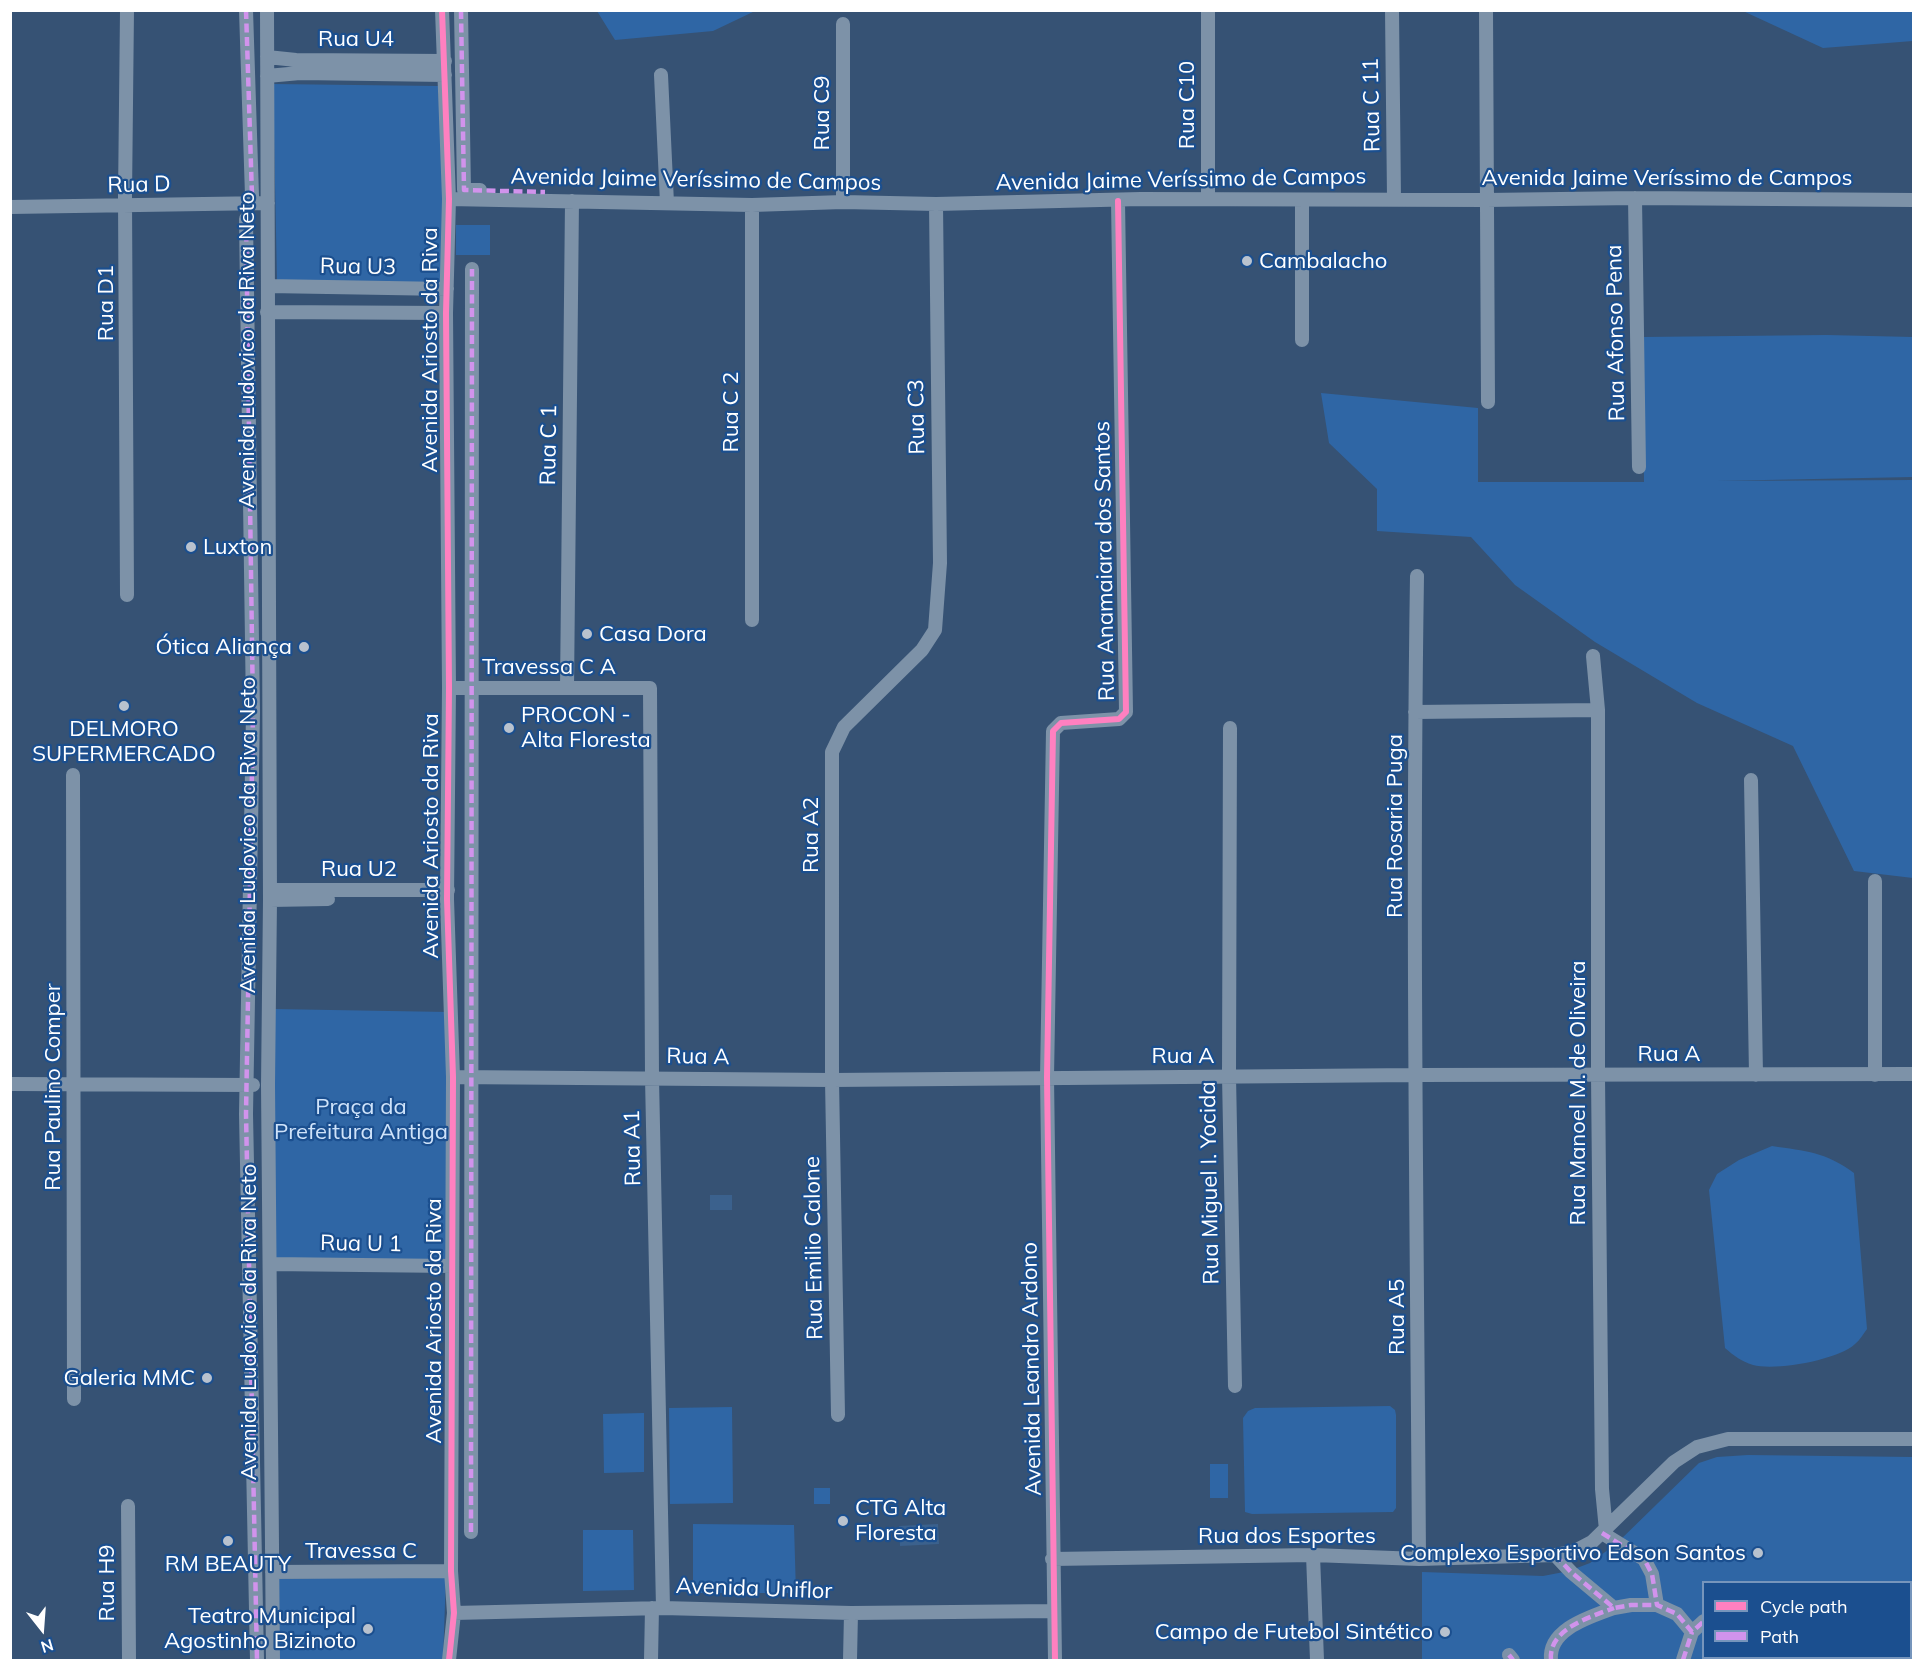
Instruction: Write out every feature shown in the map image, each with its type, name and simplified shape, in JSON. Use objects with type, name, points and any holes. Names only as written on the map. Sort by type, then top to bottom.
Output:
[{"type":"street","name":"Rua D1","points":[[127,10],[127,595]]},
{"type":"street","points":[[246,10],[252,196]]},
{"type":"street","name":"Avenida Ludovico da Riva Neto","points":[[267,10],[270,895],[268,1084],[273,1660]]},
{"type":"street","name":"Avenida Ariosto da Riva","points":[[442,10],[449,199],[446,313],[448,895],[453,1077],[451,1571],[454,1613],[449,1660]]},
{"type":"street","points":[[461,10],[464,190],[545,192]]},
{"type":"street","name":"Rua C10","points":[[1208,199],[1209,10]]},
{"type":"street","name":"Rua C 11","points":[[1392,10],[1394,199]]},
{"type":"street","points":[[1486,10],[1488,402]]},
{"type":"street","name":"Rua C9","points":[[843,24],[843,202]]},
{"type":"street","name":"Rua U4","points":[[267,57],[445,75]]},
{"type":"street","name":"Rua U4","points":[[267,76],[445,61]]},
{"type":"street","points":[[660,75],[667,203]]},
{"type":"street","name":"Rua Afonso Pena","points":[[1635,198],[1639,467]]},
{"type":"street","name":"Avenida Jaime Veríssimo de Campos","points":[[449,199],[752,205],[843,202],[936,204],[1208,199],[1914,200]]},
{"type":"street","points":[[1302,200],[1302,340]]},
{"type":"street","name":"Rua C 1","points":[[567,688],[572,201]]},
{"type":"street","name":"Rua Anamaiara dos Santos","points":[[1047,1077],[1053,731],[1061,723],[1119,719],[1126,712],[1118,201]]},
{"type":"street","name":"Rua D","points":[[10,207],[268,203]]},
{"type":"street","name":"Rua C3","points":[[935,630],[940,563],[936,204]]},
{"type":"street","name":"Rua C 2","points":[[752,205],[752,620]]},
{"type":"street","points":[[246,219],[253,712],[246,1084],[257,1660]]},
{"type":"street","points":[[471,1532],[472,269]]},
{"type":"street","name":"Rua U3","points":[[268,286],[447,289]]},
{"type":"street","name":"Rua U3","points":[[267,312],[446,313]]},
{"type":"street","name":"Rua Rosaria Puga","points":[[1416,1075],[1417,576]]},
{"type":"street","name":"Rua A2","points":[[832,1080],[832,752],[844,727],[922,650],[935,630]]},
{"type":"street","name":"Rua Manoel M. de Oliveira","points":[[1593,656],[1598,710],[1598,1076],[1604,1532]]},
{"type":"street","name":"Travessa C A","points":[[449,688],[650,688]]},
{"type":"street","name":"Rua A1","points":[[650,688],[658,1608],[651,1660]]},
{"type":"street","points":[[1415,712],[1598,710]]},
{"type":"street","name":"Rua Miguel I. Yocida","points":[[1230,728],[1229,1076],[1235,1386]]},
{"type":"street","name":"Rua Paulino Comper","points":[[73,776],[74,1399]]},
{"type":"street","points":[[1751,780],[1756,1075]]},
{"type":"street","points":[[1875,881],[1875,1075]]},
{"type":"street","name":"Rua U2","points":[[270,895],[448,895]]},
{"type":"street","name":"Rua A","points":[[453,1077],[832,1080],[1047,1077],[1914,1074]]},
{"type":"street","name":"Rua A5","points":[[1416,1075],[1419,1559]]},
{"type":"street","name":"Avenida Leandro Ardono","points":[[1047,1077],[1055,1660]]},
{"type":"street","name":"Rua Emilio Calone","points":[[832,1080],[838,1415]]},
{"type":"street","points":[[10,1084],[268,1084]]},
{"type":"street","name":"Rua U 1","points":[[270,1264],[452,1266]]},
{"type":"street","name":"Rua dos Esportes","points":[[1052,1559],[1313,1555],[1419,1559],[1555,1555],[1575,1551],[1592,1542],[1674,1462],[1697,1447],[1728,1439],[1914,1439]]},
{"type":"street","name":"Rua H9","points":[[128,1506],[129,1660]]},
{"type":"street","points":[[1604,1532],[1644,1559],[1652,1574],[1657,1605]]},
{"type":"street","points":[[1313,1555],[1317,1660]]},
{"type":"street","points":[[1555,1555],[1571,1572],[1614,1608]]},
{"type":"street","name":"Travessa C","points":[[272,1572],[451,1571]]},
{"type":"street","points":[[1551,1660],[1550,1653],[1555,1642],[1568,1629],[1582,1620],[1614,1608],[1631,1605],[1657,1605],[1677,1614],[1692,1632]]},
{"type":"street","name":"Avenida Uniflor","points":[[454,1613],[658,1608],[851,1613],[1054,1611]]},
{"type":"street","points":[[850,1660],[851,1613]]},
{"type":"street","points":[[1683,1660],[1692,1632],[1702,1623]]},
{"type":"green space","points":[[597,11],[755,11],[713,31],[615,40]]},
{"type":"green space","points":[[1743,11],[1913,11],[1913,41],[1823,48]]},
{"type":"green space","points":[[273,84],[438,86],[447,202],[442,283],[277,281]]},
{"type":"green space","points":[[456,225],[490,225],[490,255],[456,255]]},
{"type":"green space","points":[[1827,335],[1913,337],[1913,477],[1716,481],[1913,480],[1913,878],[1854,871],[1793,746],[1697,703],[1595,642],[1515,585],[1471,537],[1377,531],[1377,489],[1329,443],[1321,393],[1478,408],[1478,482],[1644,482],[1643,337]]},
{"type":"green space","name":"Praça da Prefeitura Antiga","points":[[273,1009],[448,1012],[449,1262],[274,1260]]},
{"type":"green space","points":[[1772,1146],[1806,1151],[1825,1157],[1854,1173],[1867,1329],[1855,1344],[1835,1355],[1806,1363],[1763,1366],[1745,1362],[1725,1348],[1709,1190],[1717,1174],[1739,1160]]},
{"type":"green space","points":[[1390,1406],[1395,1410],[1396,1415],[1396,1508],[1393,1512],[1252,1514],[1245,1512],[1243,1418],[1248,1411],[1255,1408]]},
{"type":"green space","points":[[732,1407],[733,1503],[670,1504],[669,1408]]},
{"type":"green space","points":[[644,1413],[644,1472],[604,1473],[603,1414]]},
{"type":"green space","name":"Complexo Esportivo Edson Santos","points":[[1748,1455],[1913,1457],[1913,1660],[1422,1660],[1422,1572],[1543,1576],[1569,1571],[1590,1563],[1616,1544],[1699,1463],[1717,1457]]},
{"type":"green space","points":[[1210,1464],[1228,1464],[1228,1498],[1210,1498]]},
{"type":"green space","points":[[814,1488],[830,1488],[830,1504],[814,1504]]},
{"type":"green space","points":[[693,1524],[794,1525],[796,1593],[693,1593]]},
{"type":"green space","points":[[583,1530],[633,1530],[634,1590],[583,1591]]},
{"type":"green space","points":[[446,1575],[443,1660],[279,1660],[275,1579]]},
{"type":"shaded area","points":[[710,1195],[732,1195],[732,1210],[710,1210]]},
{"type":"shaded area","points":[[938,1524],[939,1544],[900,1546],[899,1526]]},
{"type":"marked path","points":[[246,10],[252,196]]},
{"type":"marked path","points":[[461,10],[464,190],[545,192]]},
{"type":"marked path","points":[[246,219],[253,712],[246,1114],[257,1660]]},
{"type":"marked path","points":[[471,1532],[472,269]]},
{"type":"marked path","points":[[1602,1533],[1644,1559],[1652,1574],[1657,1605],[1677,1614],[1692,1632],[1702,1623]]},
{"type":"marked path","points":[[1555,1555],[1571,1572],[1614,1608],[1631,1605],[1657,1605]]},
{"type":"marked path","points":[[1551,1660],[1552,1649],[1563,1632],[1583,1620],[1614,1608]]},
{"type":"marked path","points":[[1683,1660],[1692,1632]]},
{"type":"marked path","points":[[1509,1655],[1513,1660]]},
{"type":"cycle path","points":[[442,10],[449,199],[446,313],[449,688],[447,899],[453,1077],[451,1571],[454,1613],[449,1660]]},
{"type":"cycle path","points":[[1055,1660],[1047,1077],[1053,731],[1061,723],[1119,719],[1126,712],[1118,201]]},
{"type":"place","name":"Cambalacho","points":[[1247,261]]},
{"type":"place","name":"Luxton","points":[[191,547]]},
{"type":"place","name":"Casa Dora","points":[[587,634]]},
{"type":"place","name":"Ótica Aliança","points":[[304,647]]},
{"type":"place","name":"DELMORO SUPERMERCADO","points":[[124,706]]},
{"type":"place","name":"PROCON - Alta Floresta","points":[[509,728]]},
{"type":"place","name":"Galeria MMC","points":[[207,1378]]},
{"type":"place","name":"CTG Alta Floresta","points":[[843,1521]]},
{"type":"place","name":"RM BEAUTY","points":[[228,1541]]},
{"type":"place","name":"Complexo Esportivo Edson Santos","points":[[1758,1553]]},
{"type":"place","name":"Teatro Municipal Agostinho Bizinoto","points":[[368,1629]]},
{"type":"place","name":"Campo de Futebol Sintético","points":[[1445,1632]]}]
